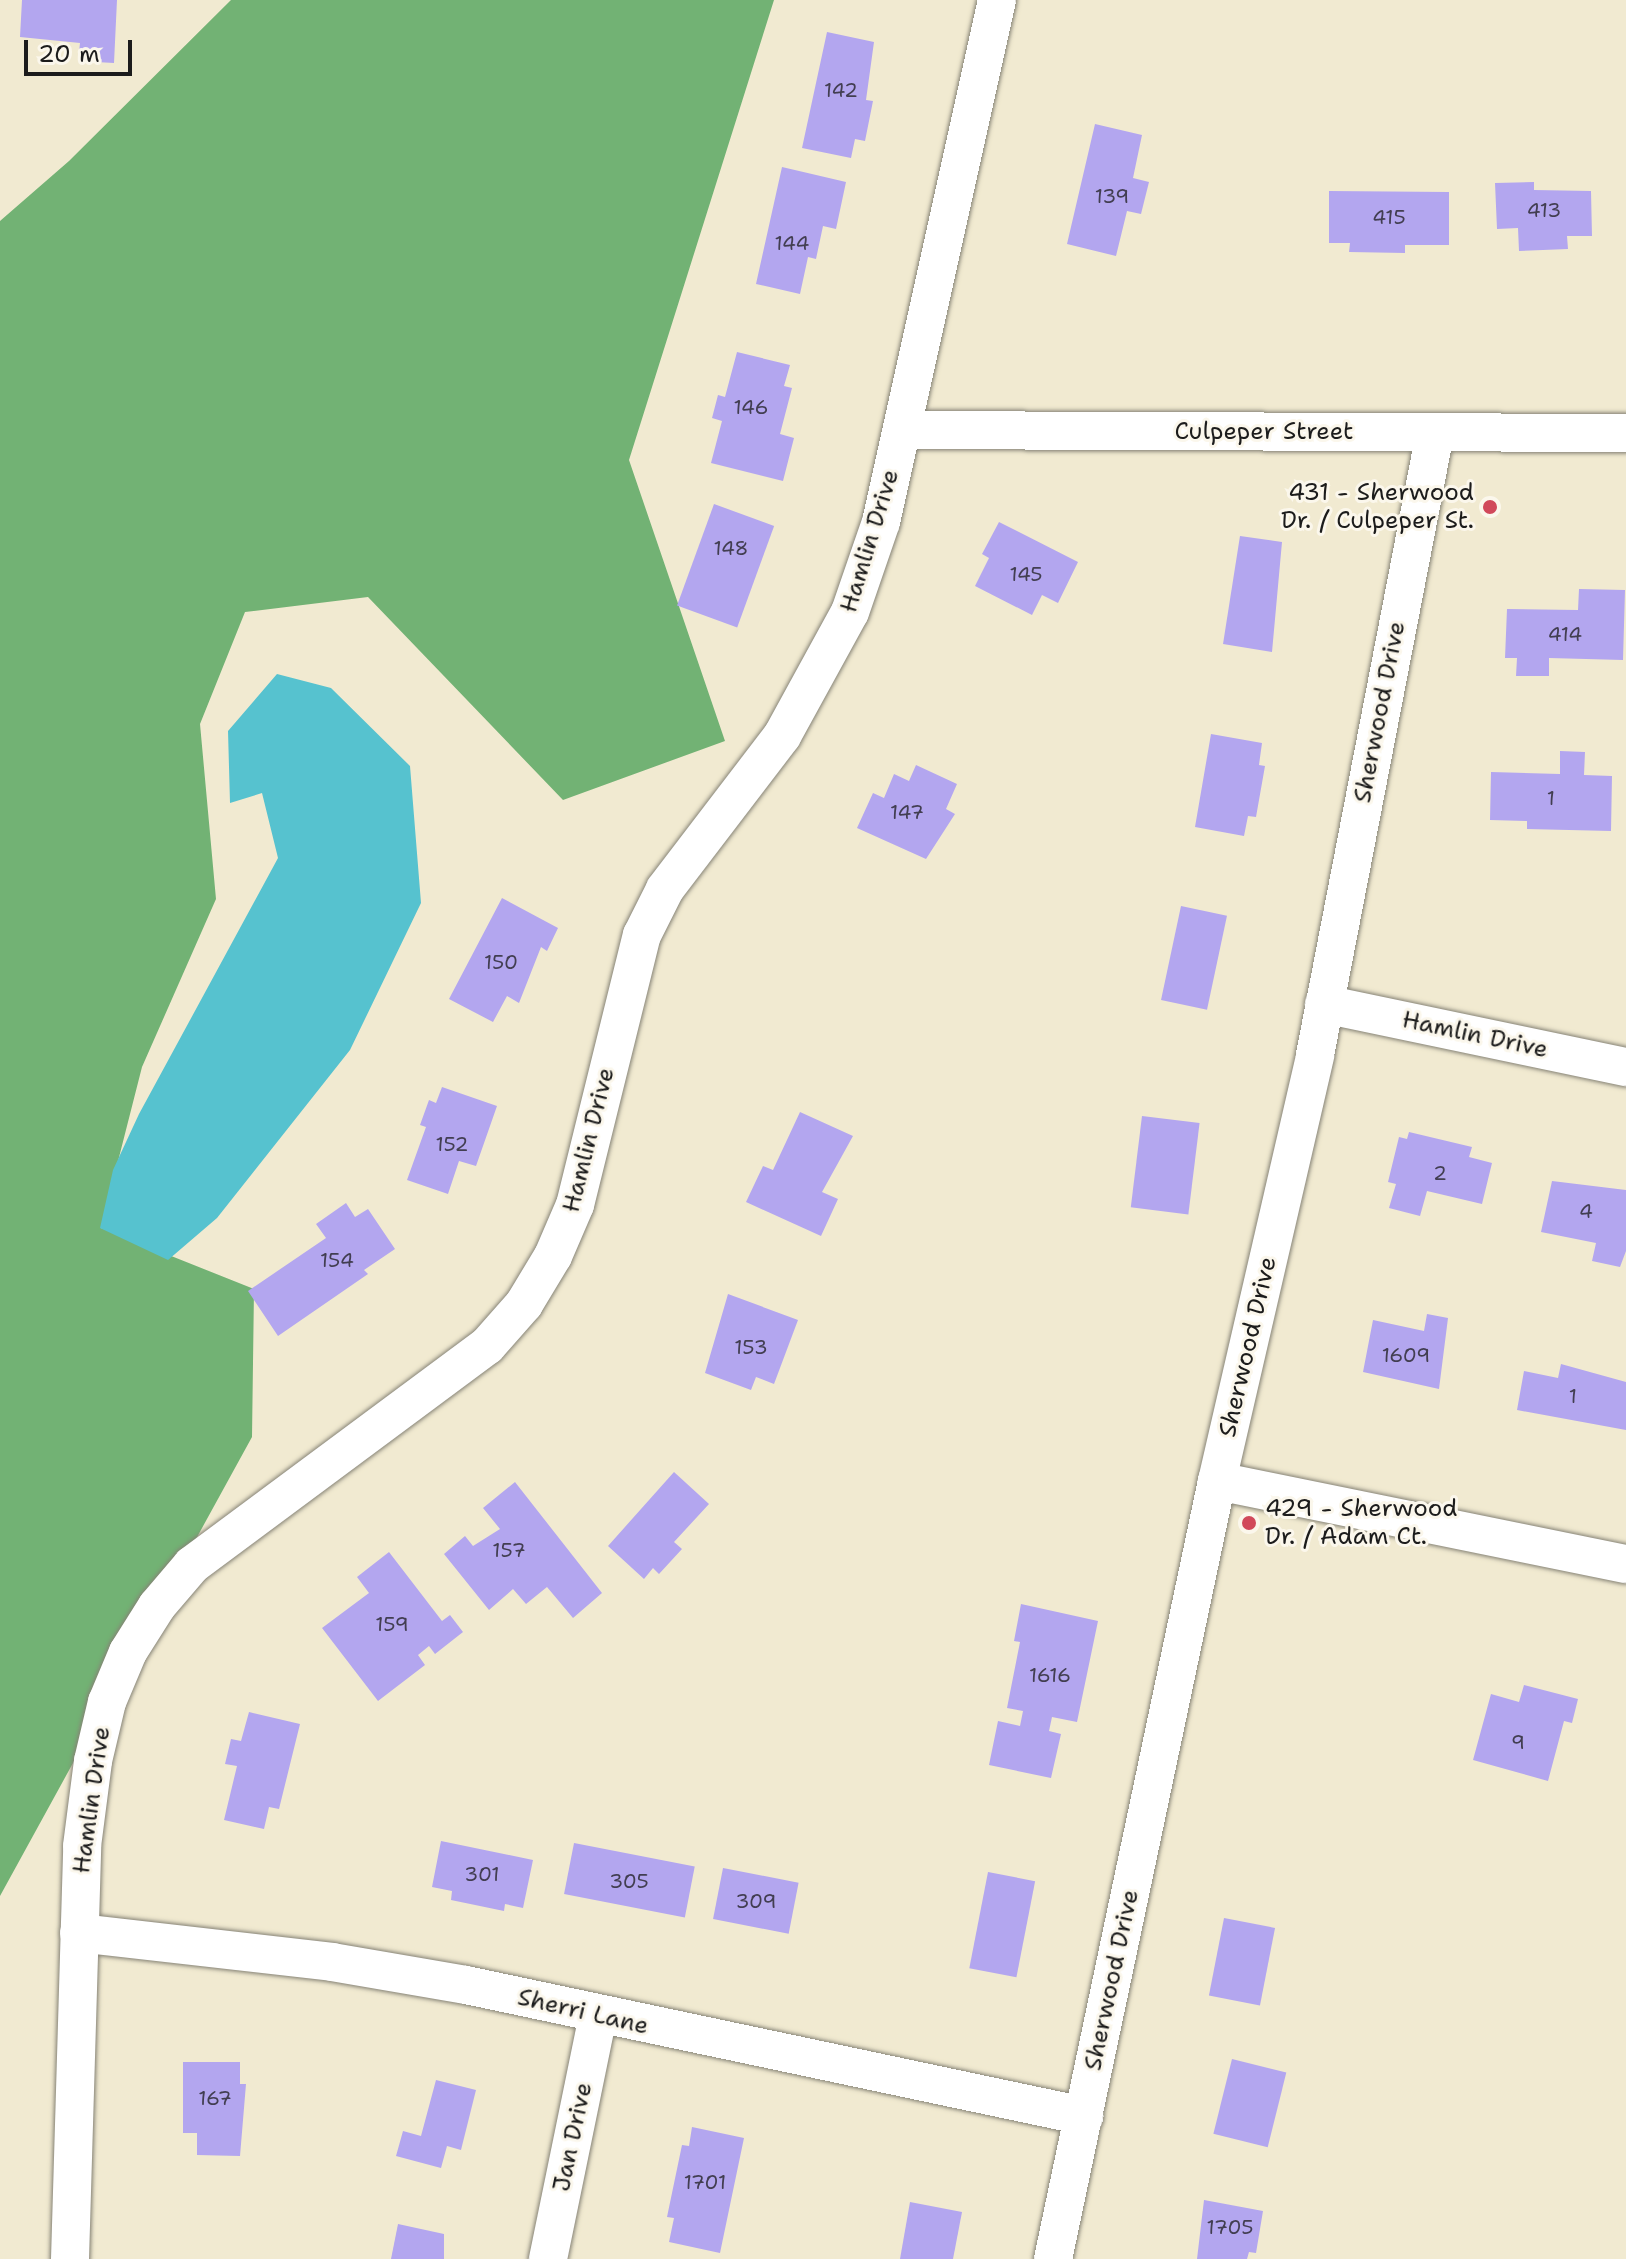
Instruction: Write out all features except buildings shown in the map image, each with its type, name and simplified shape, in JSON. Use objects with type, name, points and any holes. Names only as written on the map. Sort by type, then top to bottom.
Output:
[{"type":"street","name":"Hamlin Drive","points":[[70,2259],[79,1933],[93,1761],[107,1702],[128,1652],[157,1606],[192,1565],[445,1382],[487,1346],[524,1304],[553,1256],[575,1205],[642,935],[665,889],[782,736],[830,655],[881,522],[997,0]]},
{"type":"street","name":"Culpeper Street","points":[[902,430],[1626,433]]},
{"type":"street","name":"Sherwood Drive","points":[[1053,2259],[1217,1481],[1324,1004],[1435,433]]},
{"type":"street","name":"Hamlin Drive","points":[[1324,1004],[1626,1067]]},
{"type":"street","points":[[1217,1481],[1626,1564]]},
{"type":"street","name":"Sherri Lane","points":[[79,1933],[332,1962],[1084,2116]]},
{"type":"street","name":"Jan Drive","points":[[548,2259],[598,2016]]},
{"type":"green space","points":[[231,0],[774,0],[629,460],[725,741],[563,800],[368,597],[245,612],[200,724],[216,899],[142,1067],[101,1228],[254,1289],[252,1437],[0,1896],[0,221],[69,161]]},
{"type":"water","points":[[277,674],[331,688],[410,766],[421,903],[350,1050],[217,1218],[168,1260],[100,1228],[113,1170],[139,1114],[278,858],[262,793],[230,803],[228,731]]},
{"type":"place","name":"431 - Sherwood Dr. / Culpeper St.","points":[[1490,507]]},
{"type":"place","name":"429 - Sherwood Dr. / Adam Ct.","points":[[1249,1523]]}]
